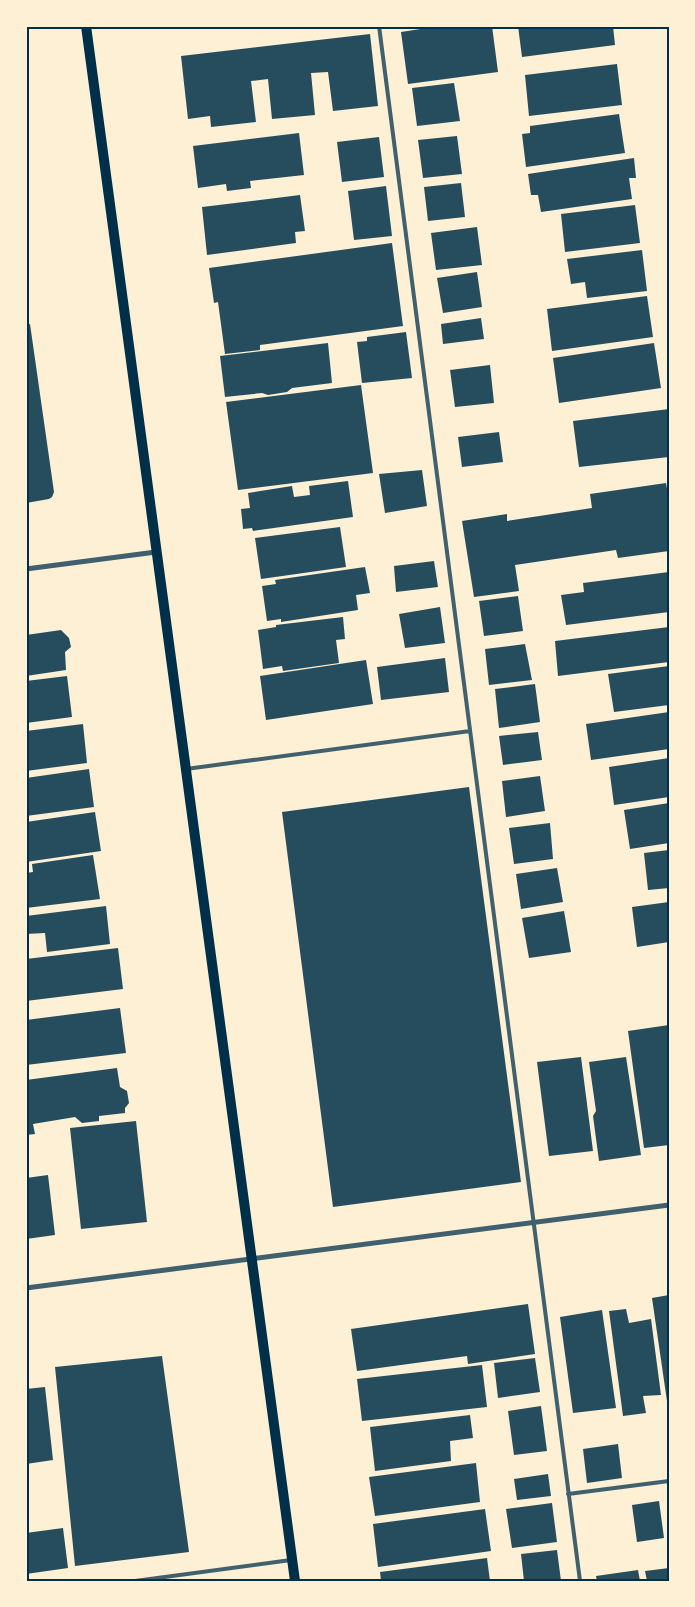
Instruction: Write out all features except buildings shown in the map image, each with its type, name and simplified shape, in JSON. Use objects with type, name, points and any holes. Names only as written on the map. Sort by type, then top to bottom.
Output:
[{"type":"main road","points":[[86,26],[295,1581]]},
{"type":"street","points":[[26,569],[157,552]]},
{"type":"street","points":[[26,1288],[669,1206]]},
{"type":"lane","points":[[379,26],[580,1581]]},
{"type":"lane","points":[[186,768],[470,731]]},
{"type":"lane","points":[[568,1494],[669,1481]]},
{"type":"lane","points":[[135,1581],[292,1560]]}]
